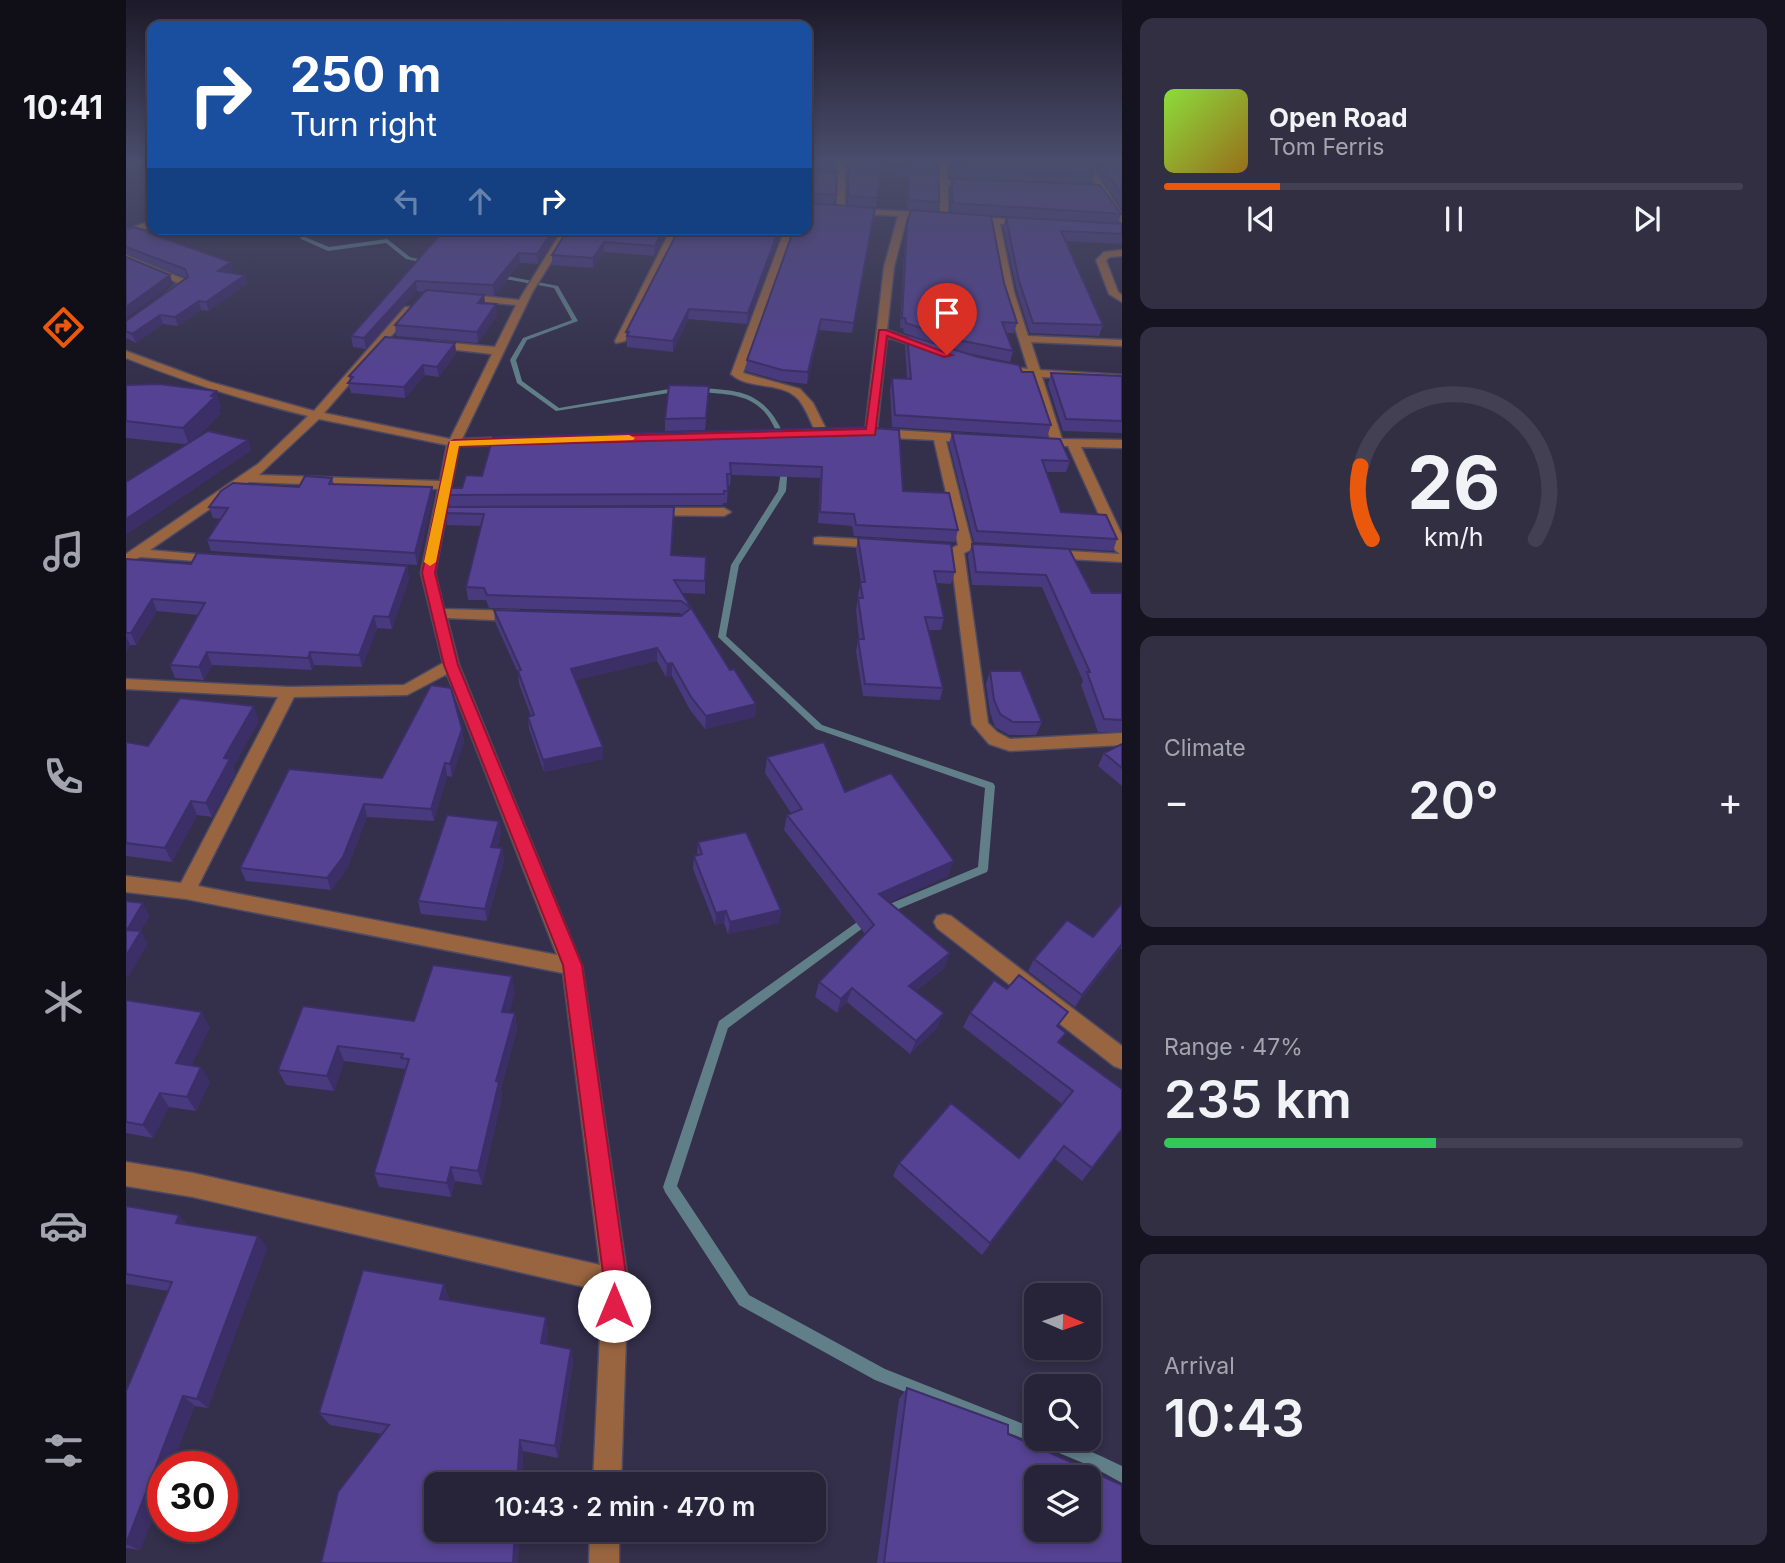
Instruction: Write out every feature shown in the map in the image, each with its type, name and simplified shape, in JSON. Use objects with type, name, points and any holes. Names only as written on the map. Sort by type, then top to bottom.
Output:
[{"type":"street","points":[[898,234],[889,267],[882,332],[865,432],[992,440]]},
{"type":"street","points":[[998,234],[1009,292],[1058,444]]},
{"type":"street","points":[[564,235],[528,291],[454,443],[445,485],[446,513],[421,573],[438,613],[451,665],[572,965],[615,1281],[607,1472]]},
{"type":"street","points":[[620,341],[673,235]]},
{"type":"street","points":[[788,235],[737,374],[744,378],[786,386],[799,392],[828,433],[804,433]]},
{"type":"street","points":[[1122,254],[1107,254],[1101,260],[1114,295],[1122,299]]},
{"type":"street","points":[[126,258],[183,282],[181,288],[160,302]]},
{"type":"street","points":[[446,295],[522,303]]},
{"type":"street","points":[[126,560],[141,553],[262,467],[317,414],[418,299]]},
{"type":"street","points":[[882,332],[947,355]]},
{"type":"street","points":[[1024,339],[1122,343]]},
{"type":"street","points":[[382,340],[395,341]]},
{"type":"street","points":[[421,344],[499,351]]},
{"type":"street","points":[[126,354],[175,375],[362,426],[454,443],[523,441]]},
{"type":"street","points":[[991,366],[1036,373],[1122,378]]},
{"type":"street","points":[[939,437],[961,549],[980,724],[984,732],[1001,744],[1015,746],[1122,739]]},
{"type":"street","points":[[1018,441],[1074,445],[1122,444]]},
{"type":"street","points":[[1074,445],[1122,550]]},
{"type":"street","points":[[246,478],[445,485]]},
{"type":"street","points":[[629,512],[724,512]]},
{"type":"street","points":[[819,541],[888,545]]},
{"type":"street","points":[[141,553],[237,561]]},
{"type":"street","points":[[1031,553],[1122,558]]},
{"type":"street","points":[[438,613],[532,616]]},
{"type":"street","points":[[126,684],[289,692],[407,690],[451,665]]},
{"type":"street","points":[[186,891],[289,692]]},
{"type":"street","points":[[126,884],[186,891],[572,965]]},
{"type":"street","points":[[944,922],[1122,1059]]},
{"type":"street","points":[[126,1174],[193,1185],[615,1281]]},
{"type":"street","points":[[604,1563],[605,1542]]},
{"type":"building","points":[[126,234],[154,235],[231,262],[218,271],[245,275],[206,302],[199,301],[175,317],[160,315],[132,334],[126,331],[126,321],[188,277],[185,269],[126,247]]},
{"type":"building","points":[[870,234],[854,323],[821,319],[808,372],[782,370],[747,360],[792,235]]},
{"type":"building","points":[[906,234],[994,234],[1004,283],[1017,323],[1002,322],[1013,351],[953,339],[906,323],[905,318],[902,318]]},
{"type":"building","points":[[1009,234],[1062,234],[1103,325],[1033,323],[1019,281]]},
{"type":"building","points":[[440,235],[550,235],[537,254],[519,253],[493,285],[416,281],[364,338],[351,336]]},
{"type":"building","points":[[564,235],[660,235],[655,246],[604,242],[593,258],[552,255]]},
{"type":"building","points":[[676,235],[777,235],[748,313],[689,309],[673,341],[627,336],[629,332],[626,332]]},
{"type":"building","points":[[126,257],[170,275],[126,307]]},
{"type":"building","points":[[426,290],[484,295],[478,303],[496,304],[477,332],[395,325]]},
{"type":"building","points":[[907,335],[978,357],[1019,365],[1022,372],[1033,372],[1051,425],[895,415],[892,378],[911,379]]},
{"type":"building","points":[[385,337],[455,343],[437,367],[423,365],[404,387],[348,383],[353,377],[349,376]]},
{"type":"building","points":[[1051,373],[1122,376],[1122,421],[1066,419]]},
{"type":"building","points":[[159,384],[216,391],[211,396],[215,397],[183,428],[126,421],[126,385]]},
{"type":"building","points":[[669,385],[709,386],[706,418],[665,419]]},
{"type":"building","points":[[862,427],[899,430],[903,491],[949,493],[958,530],[856,525],[854,514],[820,512],[822,467],[730,463],[731,474],[727,474],[728,491],[724,491],[724,494],[449,495],[450,488],[462,488],[466,475],[482,476],[493,437]]},
{"type":"building","points":[[208,431],[248,440],[126,519],[126,482]]},
{"type":"building","points":[[952,433],[1060,439],[1070,461],[1042,460],[1061,512],[1106,515],[1117,539],[977,531]]},
{"type":"building","points":[[305,476],[332,478],[329,484],[432,487],[415,553],[207,540],[228,508],[209,507],[221,491],[233,483],[299,487]]},
{"type":"building","points":[[446,507],[674,507],[671,555],[706,557],[705,581],[674,580],[730,670],[734,669],[756,704],[706,716],[691,697],[672,663],[667,664],[657,648],[571,669],[603,747],[543,760],[528,717],[534,715],[518,671],[521,670],[494,610],[681,616],[691,608],[681,601],[487,595],[484,588],[466,587],[484,514],[445,513]]},
{"type":"building","points":[[858,538],[951,544],[955,572],[934,571],[944,618],[925,617],[943,688],[865,684],[858,639],[864,639],[858,598],[863,598],[860,582],[865,582]]},
{"type":"building","points":[[972,544],[1069,549],[1092,593],[1122,593],[1122,720],[1104,719],[1087,672],[1090,672],[1046,575],[976,572]]},
{"type":"building","points":[[197,553],[407,566],[389,617],[374,616],[359,655],[310,652],[308,658],[207,652],[199,667],[170,665],[205,603],[152,599],[131,633],[126,633],[126,559],[191,564]]},
{"type":"building","points":[[990,671],[1021,671],[1042,722],[1013,722],[1000,714],[994,700]]},
{"type":"building","points":[[431,685],[451,688],[462,729],[450,764],[445,763],[431,809],[364,804],[343,857],[327,878],[240,868],[289,769],[382,778]]},
{"type":"building","points":[[180,698],[254,706],[224,758],[230,759],[206,803],[191,801],[165,848],[126,843],[126,742],[148,746]]},
{"type":"building","points":[[824,742],[845,792],[891,773],[954,861],[879,894],[950,953],[909,986],[944,1013],[916,1041],[852,988],[841,999],[819,982],[874,925],[787,815],[802,809],[767,757]]},
{"type":"building","points":[[1122,744],[1122,768],[1104,753]]},
{"type":"building","points":[[447,815],[499,821],[491,847],[502,848],[485,909],[418,901]]},
{"type":"building","points":[[746,832],[781,910],[730,922],[726,911],[716,913],[694,856],[702,854],[698,842]]},
{"type":"building","points":[[126,901],[143,903],[127,930],[141,931],[126,956]]},
{"type":"building","points":[[1122,903],[1122,944],[1082,995],[1034,959],[1067,920],[1093,937]]},
{"type":"building","points":[[433,965],[512,976],[502,1012],[515,1013],[496,1081],[499,1082],[478,1171],[451,1167],[447,1183],[374,1173],[409,1059],[401,1058],[403,1054],[338,1046],[327,1076],[278,1070],[303,1006],[414,1021]]},
{"type":"building","points":[[1019,975],[1068,1012],[1057,1026],[1066,1033],[1058,1042],[1122,1089],[1122,1129],[1092,1168],[1064,1146],[990,1243],[899,1163],[951,1103],[1019,1158],[1073,1091],[970,1013],[994,980],[1007,989]]},
{"type":"building","points":[[126,1000],[202,1012],[176,1063],[201,1067],[187,1097],[160,1093],[143,1125],[126,1122]]},
{"type":"building","points":[[126,1206],[179,1215],[176,1223],[258,1236],[197,1399],[183,1396],[162,1451],[147,1451],[147,1489],[126,1544],[126,1391],[172,1282],[126,1274]]},
{"type":"building","points":[[363,1270],[444,1284],[440,1299],[546,1317],[541,1343],[571,1349],[555,1446],[520,1440],[518,1472],[424,1472],[424,1542],[514,1542],[513,1563],[321,1563],[338,1492],[389,1425],[319,1413]]},
{"type":"building","points":[[907,1388],[1008,1425],[1008,1434],[1024,1441],[1024,1451],[1046,1451],[1077,1465],[1024,1465],[1024,1542],[1101,1542],[1101,1476],[1122,1485],[1122,1563],[884,1563]]},
{"type":"waterway","points":[[302,235],[328,249],[387,241],[408,258],[429,262]]},
{"type":"waterway","points":[[496,276],[556,287],[575,321],[525,339],[513,360],[519,382],[558,410],[681,389]]},
{"type":"waterway","points":[[696,390],[738,394],[760,403],[776,423],[783,439]]},
{"type":"waterway","points":[[785,464],[782,491],[735,565],[722,637],[819,727],[990,786],[983,869],[884,911]]},
{"type":"waterway","points":[[867,919],[723,1025],[670,1187],[744,1300],[880,1375],[1024,1432]]},
{"type":"waterway","points":[[1071,1451],[1122,1475]]},
{"type":"slow traffic","points":[[430,562],[454,443],[629,438]]},
{"type":"route","points":[[614,1306],[615,1281],[572,965],[451,665],[428,573],[454,443],[871,433],[882,332],[947,355]]}]
